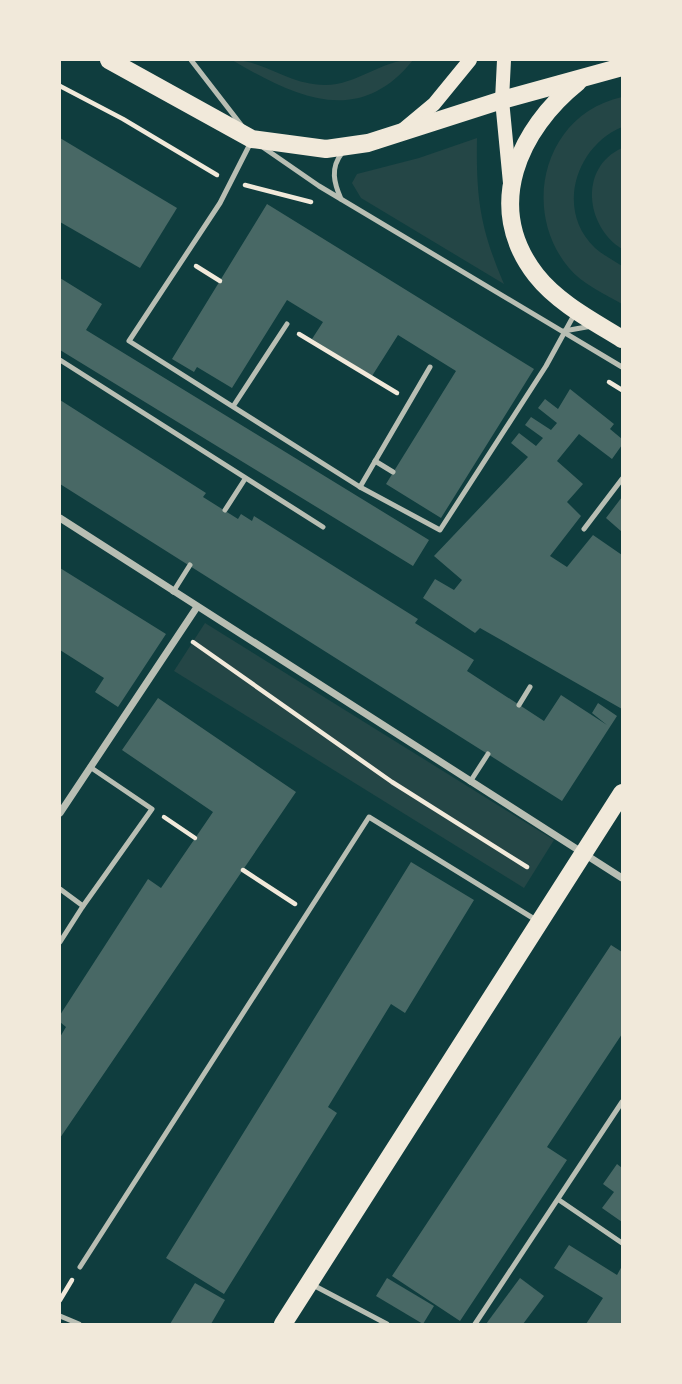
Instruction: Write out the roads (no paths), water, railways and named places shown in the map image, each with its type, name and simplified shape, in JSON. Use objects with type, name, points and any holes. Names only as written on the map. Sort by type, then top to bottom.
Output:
[{"type":"main road","points":[[109,60],[252,139],[298,148],[347,146],[622,67]]},
{"type":"main road","points":[[399,133],[434,104],[470,60]]},
{"type":"main road","points":[[504,60],[502,100],[516,234],[529,264],[550,290],[622,339]]},
{"type":"main road","points":[[511,188],[522,148],[532,129],[552,103],[587,76]]},
{"type":"main road","points":[[598,325],[622,327]]},
{"type":"main road","points":[[284,1325],[622,793]]},
{"type":"street","points":[[60,518],[622,878]]},
{"type":"street","points":[[60,813],[197,607]]},
{"type":"lane","points":[[191,60],[252,139],[341,199],[622,367]]},
{"type":"lane","points":[[252,139],[232,181],[129,341],[360,486],[440,530],[452,507],[546,366],[577,310]]},
{"type":"lane","points":[[341,199],[335,186],[335,165],[347,146]]},
{"type":"lane","points":[[234,405],[287,324]]},
{"type":"lane","points":[[564,331],[598,325]]},
{"type":"lane","points":[[60,360],[323,527]]},
{"type":"lane","points":[[360,486],[430,366]]},
{"type":"lane","points":[[375,461],[393,472]]},
{"type":"lane","points":[[225,510],[245,479]]},
{"type":"lane","points":[[584,529],[622,479]]},
{"type":"lane","points":[[173,592],[190,565]]},
{"type":"lane","points":[[519,705],[530,687]]},
{"type":"lane","points":[[470,782],[488,754]]},
{"type":"lane","points":[[60,942],[152,809],[90,768]]},
{"type":"lane","points":[[80,1268],[369,817],[540,922]]},
{"type":"lane","points":[[60,889],[83,906]]},
{"type":"lane","points":[[475,1325],[622,1102]]},
{"type":"lane","points":[[559,1200],[622,1243]]},
{"type":"lane","points":[[311,1284],[387,1325]]},
{"type":"lane","points":[[60,1315],[79,1325]]}]
